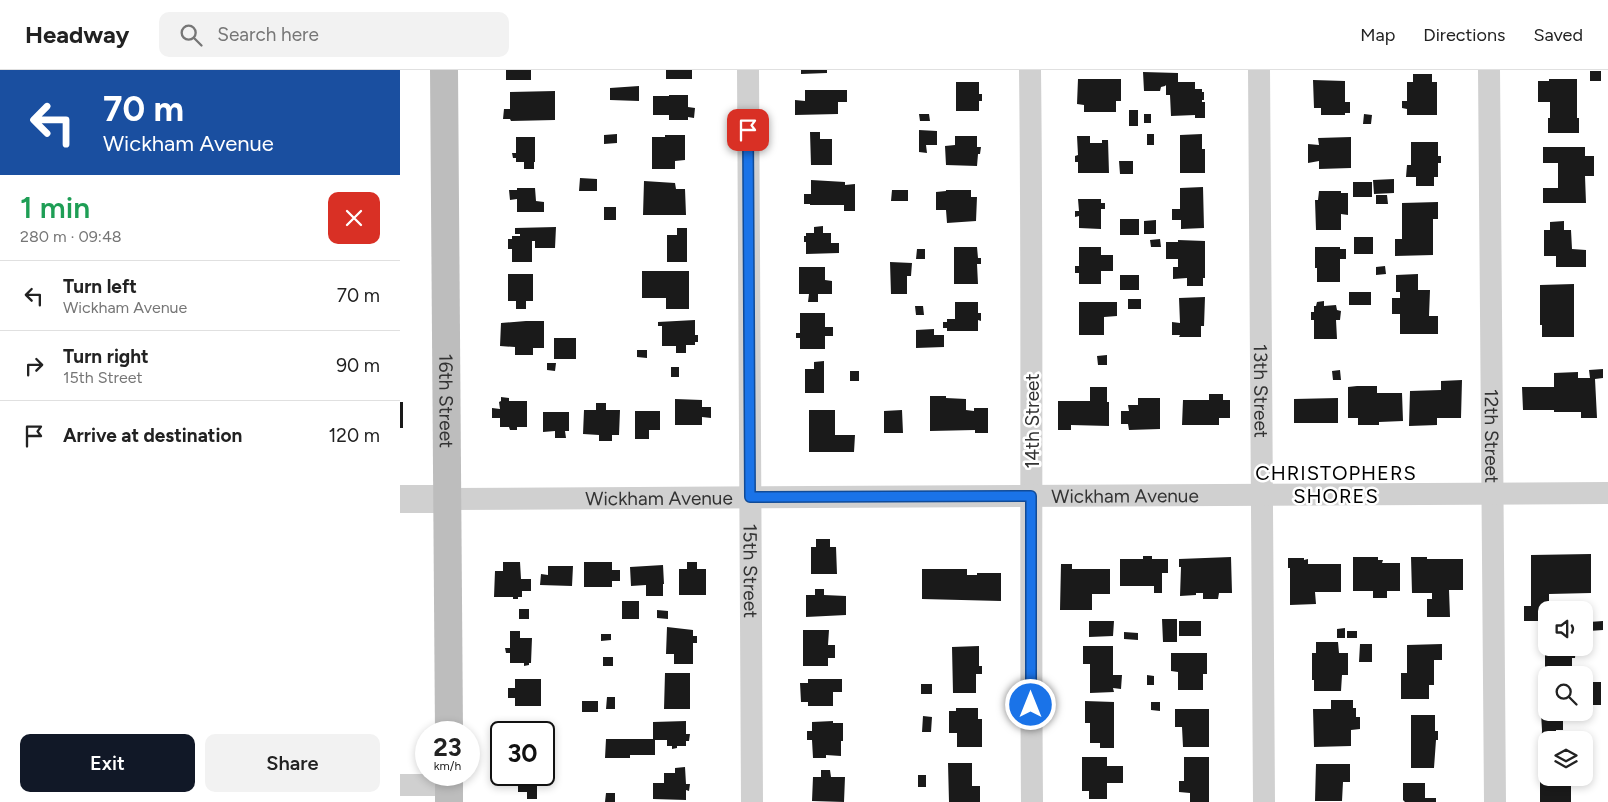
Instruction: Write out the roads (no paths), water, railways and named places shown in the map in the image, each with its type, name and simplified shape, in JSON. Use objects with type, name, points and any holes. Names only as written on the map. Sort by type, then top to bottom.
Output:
[{"type":"main road","name":"16th Street","points":[[444,70],[448,721]]},
{"type":"street","name":"15th Street","points":[[748,70],[752,802]]},
{"type":"street","name":"14th Street","points":[[1030,70],[1032,243],[1032,802]]},
{"type":"street","name":"13th Street","points":[[1260,70],[1264,802]]},
{"type":"street","name":"12th Street","points":[[1489,70],[1495,802]]},
{"type":"street","name":"Wickham Avenue","points":[[400,499],[1608,493]]},
{"type":"street","points":[[400,785],[449,787]]},
{"type":"district","name":"CHRISTOPHERS SHORES","points":[[1336,484]]}]
